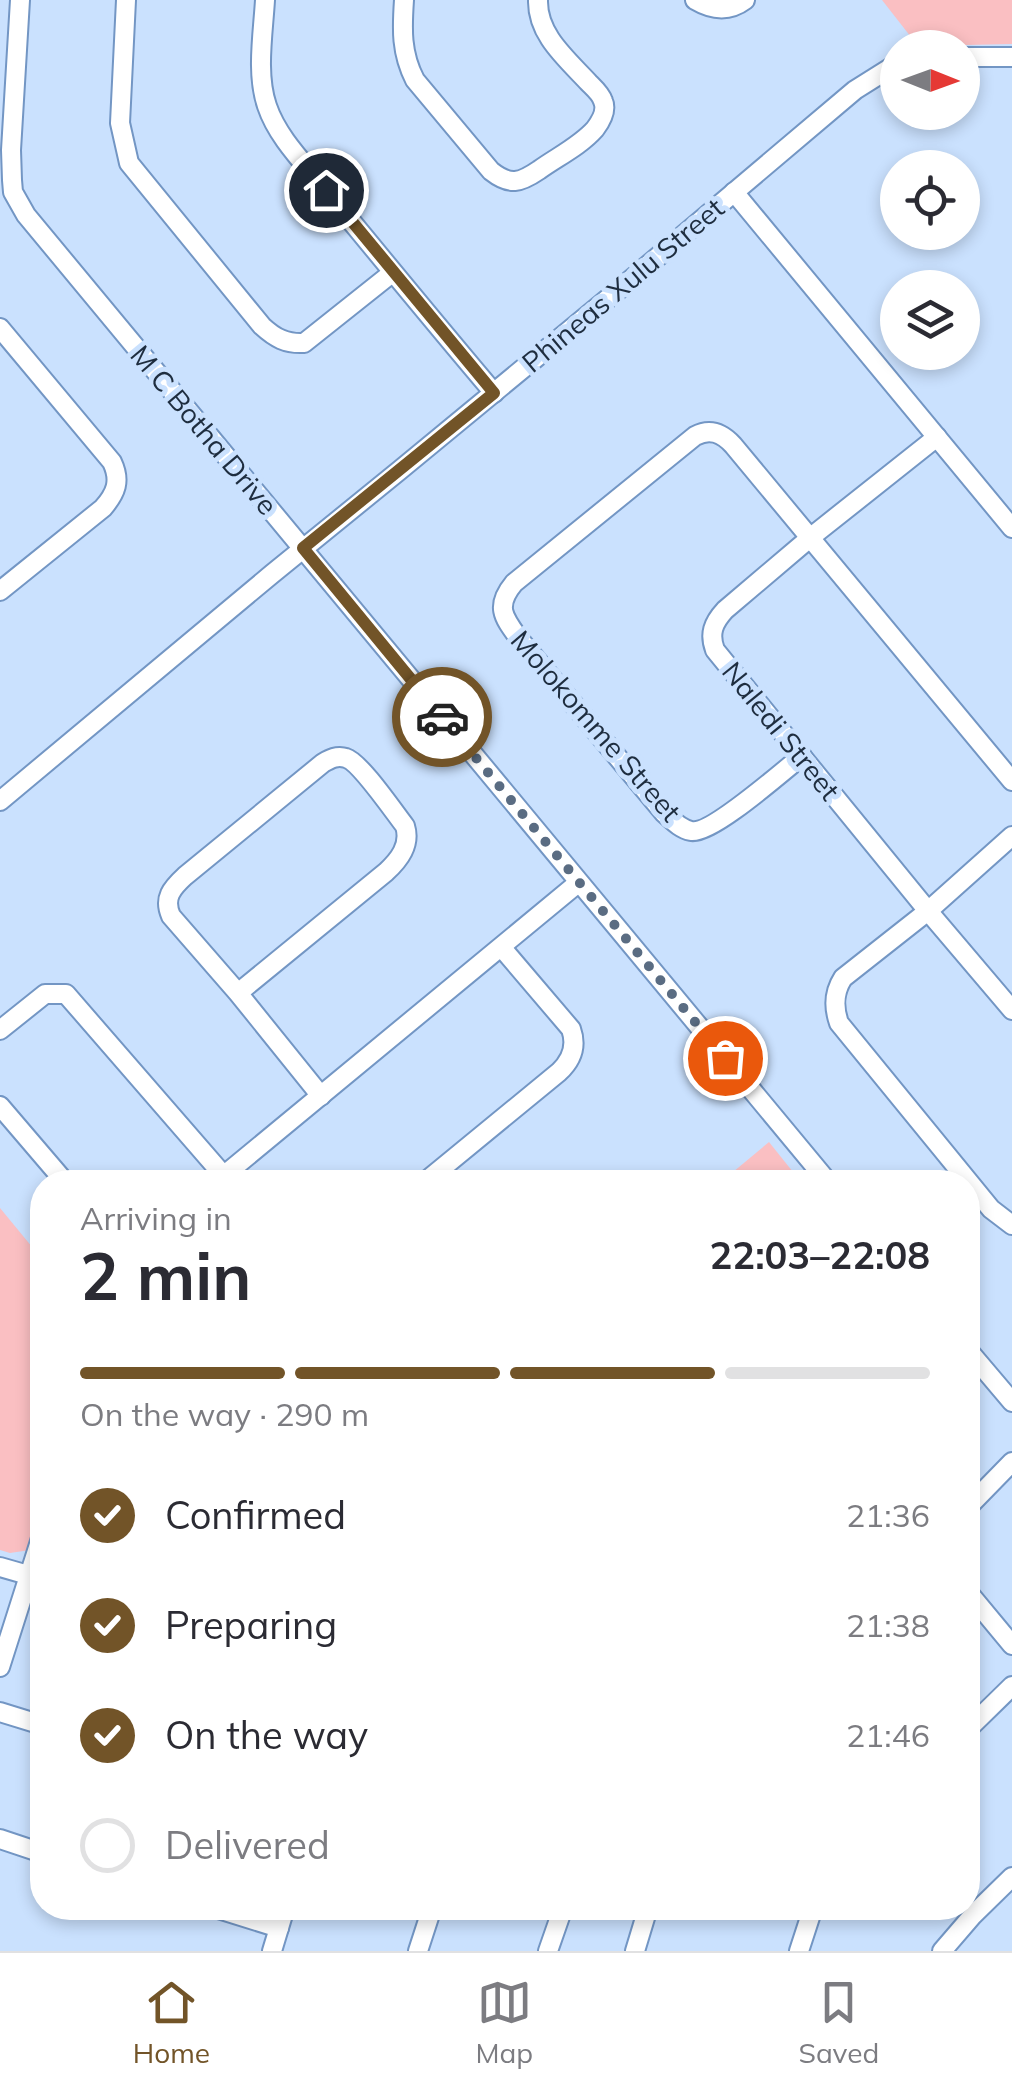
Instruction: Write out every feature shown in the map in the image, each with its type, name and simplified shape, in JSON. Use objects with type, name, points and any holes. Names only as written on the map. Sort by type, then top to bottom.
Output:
[{"type":"street","name":"M C Botha Drive","points":[[20,0],[6,149],[13,192],[32,225],[818,1170]]},
{"type":"street","points":[[126,0],[120,123],[128,163],[262,326],[281,340],[304,343],[392,273]]},
{"type":"street","points":[[265,0],[265,102],[281,134],[494,393]]},
{"type":"street","points":[[404,0],[403,48],[415,80],[491,171],[504,181],[511,181],[527,178],[584,139],[597,126],[604,108],[601,96],[543,28],[538,0]]},
{"type":"street","points":[[695,0],[732,8],[745,0]]},
{"type":"street","points":[[980,57],[1012,57]]},
{"type":"street","name":"Phineas Xulu Street","points":[[0,802],[855,90],[880,74]]},
{"type":"street","points":[[734,192],[1012,528]]},
{"type":"street","points":[[0,328],[112,462],[118,482],[113,497],[103,508],[4,580]]},
{"type":"street","name":"Molokomme Street","points":[[802,756],[711,827],[690,831],[682,827],[664,813],[520,640],[502,606],[514,583],[703,432],[728,439],[811,536]]},
{"type":"street","name":"Naledi Street","points":[[937,438],[811,536],[725,610],[714,625],[712,637],[716,650],[1012,1010]]},
{"type":"street","points":[[811,536],[1012,781]]},
{"type":"street","points":[[238,993],[386,872],[402,853],[408,834],[405,826],[347,758],[336,757],[322,763],[185,876],[172,890],[168,903],[171,916],[321,1096]]},
{"type":"street","points":[[958,1170],[838,1023],[835,996],[844,978],[928,911],[1012,836]]},
{"type":"street","points":[[231,1170],[578,884]]},
{"type":"street","points":[[440,1170],[572,1057],[571,1029],[502,948]]},
{"type":"street","points":[[0,1030],[45,994],[66,994],[213,1170]]},
{"type":"street","points":[[0,1106],[55,1170]]},
{"type":"street","points":[[980,1197],[1012,1225]]},
{"type":"street","points":[[980,1364],[1012,1402]]},
{"type":"street","points":[[980,1495],[1012,1462]]},
{"type":"street","points":[[0,1567],[30,1576]]},
{"type":"street","points":[[0,1667],[30,1593]]},
{"type":"street","points":[[980,1606],[1012,1645]]},
{"type":"street","points":[[980,1718],[1012,1686]]},
{"type":"street","points":[[0,1712],[30,1721]]},
{"type":"street","points":[[0,1839],[30,1849]]},
{"type":"street","points":[[980,1908],[1012,1877]]},
{"type":"street","points":[[253,1920],[278,1928]]},
{"type":"street","points":[[272,1951],[281,1920]]},
{"type":"street","points":[[418,1951],[428,1920]]},
{"type":"street","points":[[548,1951],[559,1920]]},
{"type":"street","points":[[634,1951],[644,1920]]},
{"type":"street","points":[[799,1951],[808,1920]]},
{"type":"street","points":[[942,1951],[969,1920]]},
{"type":"shaded area","points":[[882,0],[1012,0],[1012,44],[980,45],[980,30],[905,30]]},
{"type":"shaded area","points":[[769,1142],[791,1170],[735,1170]]},
{"type":"shaded area","points":[[0,1208],[30,1244],[30,1550],[0,1550]]},
{"type":"way so far","points":[[442,717],[725,1058]]},
{"type":"route","points":[[326,190],[494,393],[303,548],[442,717]]}]
